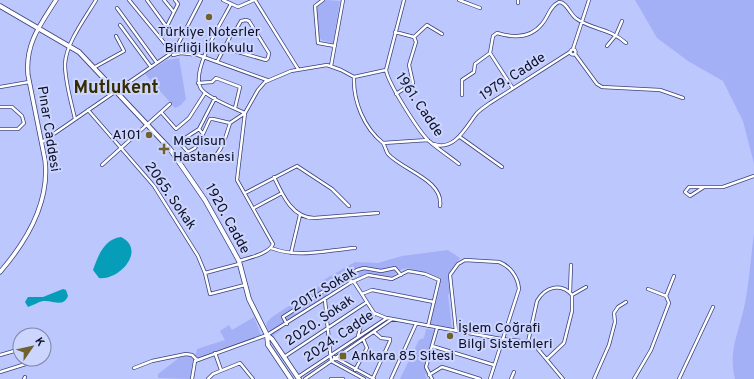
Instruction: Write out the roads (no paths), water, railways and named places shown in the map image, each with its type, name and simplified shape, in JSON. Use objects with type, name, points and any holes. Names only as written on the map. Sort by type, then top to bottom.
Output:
[{"type":"main road","name":"1920. Cadde","points":[[0,6],[70,46],[95,67],[170,149],[190,176],[216,218],[239,262],[252,305],[271,349],[291,379]]},
{"type":"main road","name":"1920. Cadde","points":[[266,336],[272,339],[297,378]]},
{"type":"street","name":"Pınar Caddesi","points":[[0,272],[26,239],[42,202],[46,173],[42,142],[29,82],[28,54],[38,27],[56,0]]},
{"type":"street","points":[[75,119],[65,64],[70,46],[96,0]]},
{"type":"street","points":[[129,0],[172,53],[204,57],[268,80]]},
{"type":"street","points":[[147,0],[166,26]]},
{"type":"street","points":[[164,0],[173,11]]},
{"type":"street","points":[[161,38],[173,11],[178,4],[175,0]]},
{"type":"street","points":[[42,142],[172,53],[201,0]]},
{"type":"street","points":[[223,0],[238,7],[254,0],[298,69]]},
{"type":"street","points":[[323,0],[315,6],[318,43],[335,46]]},
{"type":"street","points":[[331,66],[343,0]]},
{"type":"street","name":"1961. Cadde","points":[[404,0],[386,70],[396,94],[428,140],[459,164]]},
{"type":"street","points":[[459,0],[480,8]]},
{"type":"street","points":[[589,0],[573,49],[597,84],[602,87],[660,90],[683,98]]},
{"type":"street","points":[[462,95],[462,80],[474,72],[475,64],[490,53],[495,34],[518,38],[525,35],[543,24],[551,8],[559,2],[562,2],[576,19],[616,35],[626,43]]},
{"type":"street","points":[[231,4],[204,57],[198,83],[205,93],[246,113]]},
{"type":"street","points":[[117,8],[157,63]]},
{"type":"street","points":[[217,62],[224,48],[231,35],[233,35],[242,20],[249,21],[269,53],[266,60],[224,48]]},
{"type":"street","points":[[606,46],[616,35],[622,21]]},
{"type":"street","points":[[120,25],[150,67]]},
{"type":"street","points":[[414,37],[427,26],[442,34]]},
{"type":"street","points":[[218,30],[231,35]]},
{"type":"street","points":[[395,32],[414,37]]},
{"type":"street","points":[[95,67],[124,51],[116,36]]},
{"type":"street","points":[[396,94],[413,83],[409,65],[416,42],[414,37]]},
{"type":"street","name":"1979. Cadde","points":[[460,137],[478,112],[512,87],[573,49]]},
{"type":"street","points":[[570,52],[575,54]]},
{"type":"street","points":[[490,53],[512,87]]},
{"type":"street","points":[[272,248],[272,240],[238,180],[246,113],[258,90],[268,80],[298,69],[331,66],[354,78],[386,70]]},
{"type":"street","points":[[198,83],[212,82],[216,78],[240,87],[235,108]]},
{"type":"street","points":[[354,78],[354,88],[360,111],[371,130],[383,142],[389,155],[435,186],[441,201],[440,206]]},
{"type":"street","points":[[0,87],[29,82]]},
{"type":"street","points":[[161,112],[176,129],[189,118],[205,93]]},
{"type":"street","points":[[215,98],[199,129],[179,142],[188,152],[195,148],[210,119],[213,118],[230,123]]},
{"type":"street","points":[[102,165],[170,104]]},
{"type":"street","points":[[0,107],[10,106],[14,108],[22,116],[24,123],[18,129],[0,129]]},
{"type":"street","name":"2065. Sokak","points":[[88,110],[157,190],[198,256],[205,273],[210,294],[245,285]]},
{"type":"street","points":[[204,161],[210,160],[217,154],[230,123],[246,113]]},
{"type":"street","points":[[199,129],[203,134]]},
{"type":"street","points":[[432,143],[443,145],[460,137],[502,167]]},
{"type":"street","points":[[383,142],[428,140]]},
{"type":"street","points":[[245,193],[293,166],[299,167],[332,189],[349,206]]},
{"type":"street","points":[[704,187],[690,196],[685,192],[689,188],[704,187],[723,187],[754,176]]},
{"type":"street","points":[[274,177],[292,208],[300,215],[314,218],[378,213]]},
{"type":"street","points":[[254,208],[282,193]]},
{"type":"street","points":[[291,254],[300,215]]},
{"type":"street","points":[[205,273],[239,262],[272,248],[291,254],[310,254],[331,249],[355,248]]},
{"type":"street","points":[[456,331],[451,273],[463,260],[473,259],[499,262],[509,268],[518,284],[519,289],[501,340],[490,379]]},
{"type":"street","points":[[547,359],[564,343],[572,311],[571,265]]},
{"type":"street","points":[[287,324],[283,317],[330,288],[346,276],[364,268],[382,271],[395,268],[401,275]]},
{"type":"street","name":"2017. Sokak","points":[[197,360],[266,336],[368,275],[392,279],[408,271],[425,274],[439,280],[428,326]]},
{"type":"street","points":[[346,276],[348,280],[354,282],[375,314],[387,318]]},
{"type":"street","points":[[634,379],[651,350],[669,303],[666,296],[674,276]]},
{"type":"street","points":[[563,379],[534,343],[528,342],[539,297],[546,291],[555,287],[561,287],[571,294]]},
{"type":"street","points":[[571,294],[586,287]]},
{"type":"street","points":[[648,289],[666,296]]},
{"type":"street","points":[[362,294],[372,290],[434,302]]},
{"type":"street","points":[[325,300],[331,361],[364,379]]},
{"type":"street","name":"2020. Sokak","points":[[284,357],[367,302]]},
{"type":"street","points":[[594,379],[609,345],[615,322],[614,313],[626,302]]},
{"type":"street","points":[[681,378],[713,307]]},
{"type":"street","points":[[358,336],[361,325],[375,314]]},
{"type":"street","points":[[381,316],[380,322],[382,326]]},
{"type":"street","name":"2024. Cadde","points":[[297,378],[387,318],[501,340],[528,342]]},
{"type":"street","name":"2024. Cadde","points":[[306,379],[392,319]]},
{"type":"street","points":[[391,379],[416,324]]},
{"type":"street","points":[[432,379],[426,367],[437,328]]},
{"type":"street","points":[[330,355],[374,379],[390,341],[390,339],[381,338],[374,332]]},
{"type":"street","points":[[355,370],[367,348],[363,339]]},
{"type":"street","points":[[432,346],[494,365]]},
{"type":"street","points":[[0,355],[12,352]]},
{"type":"street","points":[[215,353],[221,370]]},
{"type":"street","points":[[134,368],[152,361],[186,354],[192,355],[197,360],[194,362],[192,379]]},
{"type":"street","points":[[208,379],[213,374],[240,363],[253,379]]},
{"type":"street","points":[[0,372],[16,367]]},
{"type":"street","points":[[429,375],[442,367],[480,379]]},
{"type":"street","points":[[511,379],[514,372]]},
{"type":"street","points":[[331,379],[343,379]]},
{"type":"place","name":"Türkiye Noterler Birliği İlkokulu","points":[[209,17]]},
{"type":"place","name":"A101","points":[[149,135]]},
{"type":"place","name":"Medisun Hastanesi","points":[[164,149]]},
{"type":"place","name":"İşlem Coğrafi Bilgi Sistemleri","points":[[450,336]]},
{"type":"place","name":"Ankara 85 Sitesi","points":[[343,356]]},
{"type":"district","name":"Mutlukent","points":[[116,88]]}]
